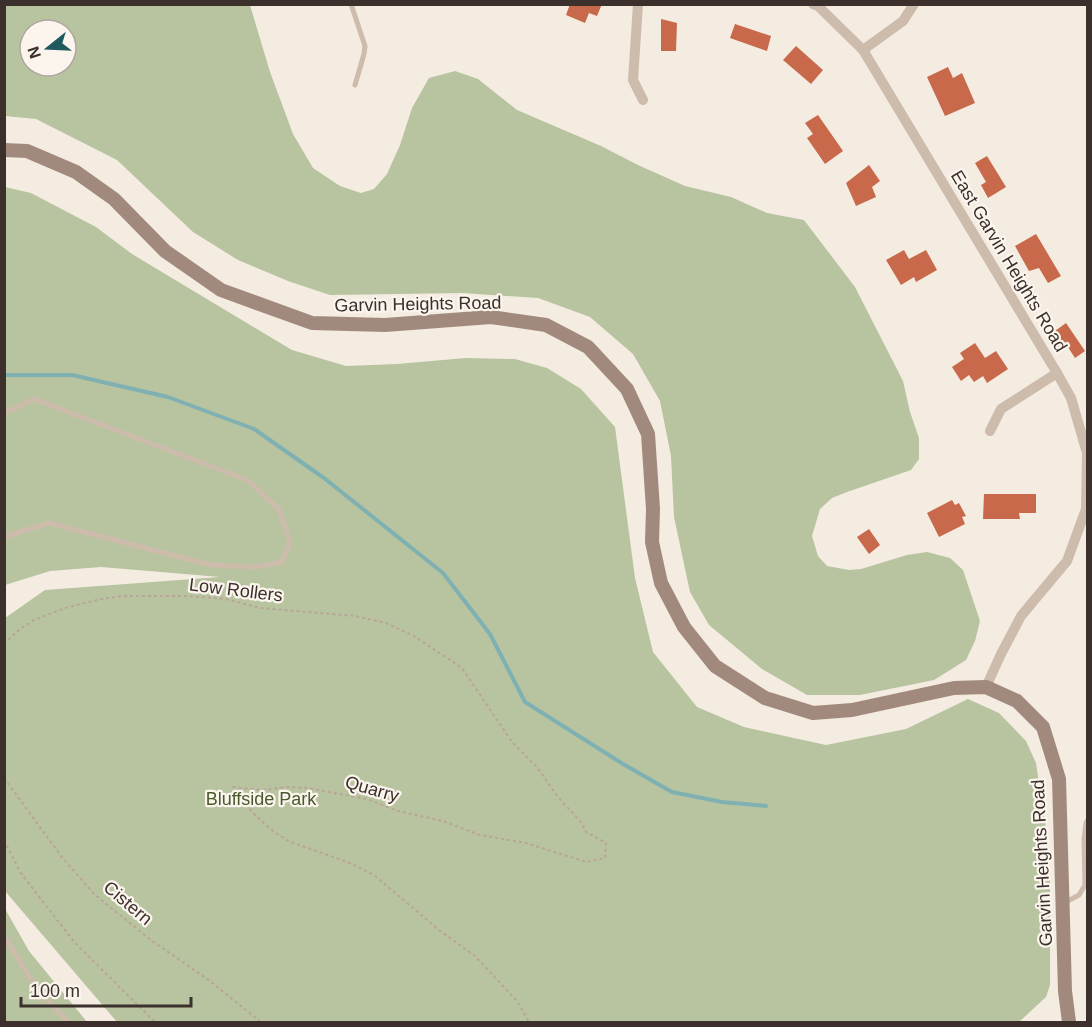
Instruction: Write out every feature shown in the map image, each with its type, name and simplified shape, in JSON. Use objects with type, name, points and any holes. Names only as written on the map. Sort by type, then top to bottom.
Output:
[{"type":"main road","name":"Garvin Heights Road","points":[[4,150],[27,151],[76,172],[114,200],[165,251],[221,290],[312,323],[385,325],[491,317],[546,325],[588,347],[627,389],[648,434],[652,542],[661,583],[684,627],[716,666],[765,698],[813,713],[852,710],[954,688],[986,687],[1017,701],[1043,727],[1059,778],[1065,991],[1069,1023]]},
{"type":"street","points":[[638,4],[633,80],[643,100]]},
{"type":"street","name":"East Garvin Heights Road","points":[[813,4],[818,6],[863,50],[1057,373],[1071,398],[1085,436],[1086,509],[1067,561],[1021,616],[1000,654],[986,687]]},
{"type":"street","points":[[863,50],[903,21],[915,4]]},
{"type":"street","points":[[990,432],[1001,409],[1057,373]]},
{"type":"lane","points":[[351,4],[365,46],[355,85]]},
{"type":"lane","points":[[4,413],[34,399],[247,480],[279,509],[290,542],[282,562],[255,567],[211,565],[49,524],[4,537]]},
{"type":"lane","points":[[1062,904],[1079,895],[1084,885],[1084,839],[1088,820]]},
{"type":"lane","points":[[4,936],[37,989],[68,1023]]},
{"type":"path","name":"Low Rollers","points":[[4,644],[34,620],[65,608],[122,596],[187,596],[226,599],[261,608],[355,616],[386,623],[414,636],[462,668]]},
{"type":"path","name":"Quarry","points":[[462,668],[512,742],[536,766],[558,797],[581,822],[586,832],[606,843],[605,858],[586,862],[526,843],[480,835],[443,821],[398,811],[357,797],[307,788],[288,787],[262,790],[233,787],[269,828],[288,840],[350,863],[374,875],[439,930],[475,956],[517,1001],[529,1023]]},
{"type":"path","name":"Cistern","points":[[4,778],[61,856],[94,894],[152,941],[206,978],[261,1023]]},
{"type":"path","points":[[4,840],[20,872],[75,943],[155,1023]]},
{"type":"green space","points":[[4,5],[250,5],[270,72],[293,134],[313,168],[340,186],[361,193],[374,189],[387,174],[400,145],[412,108],[429,78],[455,71],[478,79],[517,110],[601,146],[685,186],[731,197],[767,213],[804,220],[855,287],[903,381],[919,438],[919,459],[911,470],[832,498],[820,509],[812,536],[818,556],[827,566],[849,570],[927,552],[950,558],[963,570],[980,621],[975,641],[966,660],[934,680],[860,695],[807,695],[762,669],[709,625],[690,592],[674,517],[671,456],[660,401],[633,354],[590,317],[538,298],[462,293],[330,295],[288,281],[238,260],[193,232],[117,160],[36,119],[5,116]]},
{"type":"green space","name":"Bluffside Park","points":[[5,187],[31,193],[96,227],[132,254],[292,350],[346,366],[466,358],[515,359],[547,368],[581,389],[615,427],[635,578],[653,652],[697,707],[744,727],[826,745],[906,729],[968,699],[999,713],[1026,741],[1036,763],[1050,856],[1050,985],[1046,997],[1019,1022],[117,1022],[5,891],[5,618],[45,590],[220,577],[101,567],[50,571],[5,585]]},
{"type":"green space","points":[[4,907],[29,951],[87,1022],[5,1022]]},
{"type":"building","points":[[570,4],[602,4],[597,16],[589,13],[585,23],[566,15]]},
{"type":"building","points":[[661,19],[677,23],[676,51],[661,51]]},
{"type":"building","points":[[735,24],[771,36],[767,51],[730,38]]},
{"type":"building","points":[[796,46],[823,70],[811,84],[783,60]]},
{"type":"building","points":[[948,67],[953,78],[962,73],[975,103],[945,116],[927,77]]},
{"type":"building","points":[[818,115],[843,151],[825,164],[807,138],[813,134],[805,123]]},
{"type":"building","points":[[987,156],[1006,187],[988,198],[981,185],[986,182],[975,163]]},
{"type":"building","points":[[869,165],[880,181],[872,187],[876,197],[856,206],[846,183]]},
{"type":"building","points":[[1036,234],[1061,276],[1048,283],[1039,268],[1029,271],[1015,246]]},
{"type":"building","points":[[904,250],[909,259],[926,250],[937,270],[916,282],[914,277],[901,285],[886,260]]},
{"type":"building","points":[[1066,323],[1085,351],[1075,358],[1066,344],[1058,350],[1048,336]]},
{"type":"building","points":[[975,343],[985,358],[996,351],[1008,369],[987,383],[983,376],[974,382],[969,375],[961,381],[952,367],[964,359],[960,353]]},
{"type":"building","points":[[984,494],[1036,494],[1036,513],[1019,513],[1020,519],[983,519]]},
{"type":"building","points":[[952,500],[955,505],[959,503],[966,516],[962,517],[965,524],[939,537],[927,513]]},
{"type":"building","points":[[869,529],[880,545],[869,554],[857,537]]},
{"type":"waterway","points":[[4,375],[72,375],[168,397],[254,429],[324,478],[443,573],[490,634],[525,702],[672,792],[722,802],[766,806]]}]
